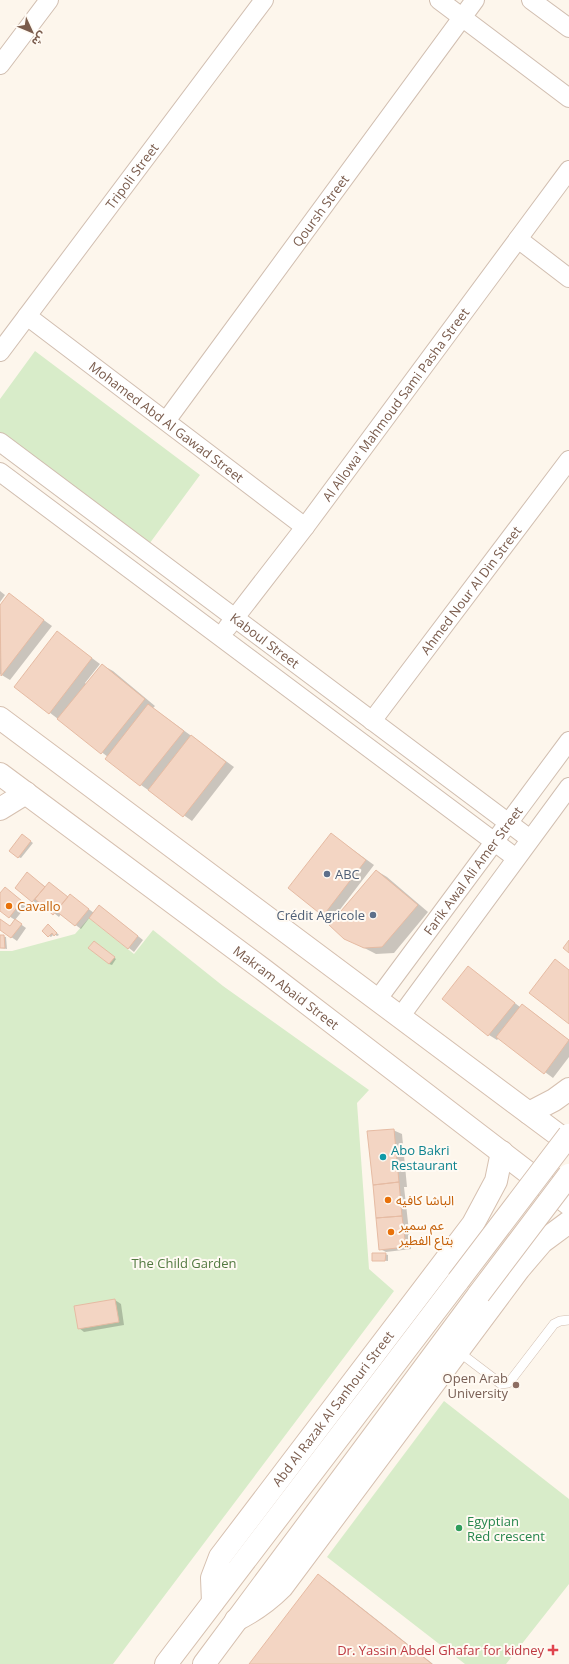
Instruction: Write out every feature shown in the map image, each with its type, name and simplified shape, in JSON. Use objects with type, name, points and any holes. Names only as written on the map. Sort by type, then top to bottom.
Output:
[{"type":"street","points":[[0,65],[49,0]]},
{"type":"street","name":"Tripoli Street","points":[[0,352],[264,0]]},
{"type":"street","points":[[439,0],[569,98]]},
{"type":"street","name":"Qoursh Street","points":[[166,421],[475,0]]},
{"type":"street","points":[[531,0],[569,28]]},
{"type":"street","name":"Al Allowa' Mahmoud Sami Pasha Street","points":[[220,637],[305,527],[569,170]]},
{"type":"street","points":[[518,239],[569,278]]},
{"type":"street","name":"Mohamed Abd Al Gawad Street","points":[[27,316],[305,527]]},
{"type":"street","name":"Kaboul Street","points":[[0,442],[530,839]]},
{"type":"street","name":"Ahmed Nour Al Din Street","points":[[372,721],[569,460]]},
{"type":"street","name":"Kaboul Street","points":[[0,472],[516,858]]},
{"type":"street","points":[[0,718],[569,1143]]},
{"type":"street","name":"Farik Awal Ali Amer Street","points":[[377,1000],[569,742]]},
{"type":"street","name":"Makram Abaid Street","points":[[0,774],[265,971],[569,1204]]},
{"type":"street","name":"Farik Awal Ali Amer Street","points":[[400,1017],[569,787]]},
{"type":"street","points":[[0,809],[26,793]]},
{"type":"street","points":[[530,1113],[554,1100],[569,1089]]},
{"type":"street","points":[[166,1664],[569,1134]]},
{"type":"street","name":"Abd Al Razak Al Sanhouri Street","points":[[213,1602],[212,1578],[220,1557],[473,1224],[490,1195],[500,1167],[502,1152]]},
{"type":"street","points":[[204,1664],[569,1175]]},
{"type":"street","points":[[236,1620],[269,1601],[282,1587],[459,1352],[519,1269],[542,1242],[569,1222]]},
{"type":"street","points":[[464,1235],[481,1232],[489,1233],[504,1240],[514,1253],[519,1269]]},
{"type":"lane","points":[[459,1352],[501,1384],[505,1384],[511,1380],[554,1324],[560,1321],[569,1320]]},
{"type":"green space","points":[[35,351],[200,475],[144,551],[0,443],[0,399]]},
{"type":"green space","name":"The Child Garden","points":[[89,918],[134,954],[153,930],[223,986],[369,1090],[357,1103],[369,1269],[394,1291],[113,1664],[0,1664],[0,951],[12,951],[75,934]]},
{"type":"green space","name":"Egyptian Red crescent","points":[[444,1401],[569,1499],[569,1584],[506,1664],[465,1664],[327,1557]]},
{"type":"building","points":[[9,593],[44,620],[1,676],[0,605]]},
{"type":"building","points":[[57,631],[92,658],[49,714],[14,687]]},
{"type":"building","points":[[102,664],[145,699],[101,754],[57,719]]},
{"type":"building","points":[[148,704],[184,731],[140,786],[105,759]]},
{"type":"building","points":[[191,735],[226,762],[183,817],[148,790]]},
{"type":"building","name":"ABC","points":[[331,833],[366,860],[323,916],[288,888]]},
{"type":"building","points":[[22,834],[31,841],[18,858],[9,851]]},
{"type":"building","name":"Crédit Agricole","points":[[376,870],[418,905],[382,947],[364,948],[344,939],[329,925]]},
{"type":"building","points":[[27,872],[45,887],[32,902],[15,888]]},
{"type":"building","points":[[49,882],[68,897],[53,915],[35,899]]},
{"type":"building","name":"Cavallo","points":[[5,887],[22,901],[9,918],[0,911],[0,893]]},
{"type":"building","points":[[70,894],[89,909],[75,926],[56,911]]},
{"type":"building","points":[[99,905],[138,936],[128,949],[89,918]]},
{"type":"building","points":[[0,919],[10,926],[15,919],[22,924],[11,938],[0,930]]},
{"type":"building","points":[[48,924],[57,933],[54,936],[52,933],[48,937],[42,931]]},
{"type":"building","points":[[0,935],[4,935],[5,948],[0,948]]},
{"type":"building","points":[[569,940],[569,953],[563,948]]},
{"type":"building","points":[[94,941],[115,957],[109,964],[88,948]]},
{"type":"building","points":[[555,959],[569,970],[569,1024],[529,993]]},
{"type":"building","points":[[468,966],[515,1003],[488,1036],[442,999]]},
{"type":"building","points":[[522,1004],[569,1040],[544,1074],[496,1037]]},
{"type":"building","name":"Abo Bakri Restaurant","points":[[394,1129],[399,1182],[373,1185],[367,1131]]},
{"type":"building","name":"الباشا كافيه","points":[[399,1182],[402,1216],[376,1218],[373,1185]]},
{"type":"building","name":"عم سمير بتاع الفطير","points":[[402,1216],[406,1247],[379,1250],[376,1218]]},
{"type":"building","points":[[372,1253],[386,1253],[385,1261],[372,1261]]},
{"type":"building","points":[[115,1299],[119,1322],[78,1329],[74,1306]]},
{"type":"building","points":[[318,1574],[432,1664],[249,1664]]},
{"type":"place","name":"ABC","points":[[327,874]]},
{"type":"place","name":"Cavallo","points":[[9,906]]},
{"type":"place","name":"Crédit Agricole","points":[[373,915]]},
{"type":"place","name":"Abo Bakri Restaurant","points":[[383,1157]]},
{"type":"place","name":"الباشا كافيه","points":[[388,1200]]},
{"type":"place","name":"عم سمير بتاع الفطير","points":[[391,1232]]},
{"type":"place","name":"Open Arab University","points":[[516,1385]]},
{"type":"place","name":"Egyptian Red crescent","points":[[459,1528]]},
{"type":"place","name":"Dr. Yassin Abdel Ghafar for kidney","points":[[553,1650]]}]
